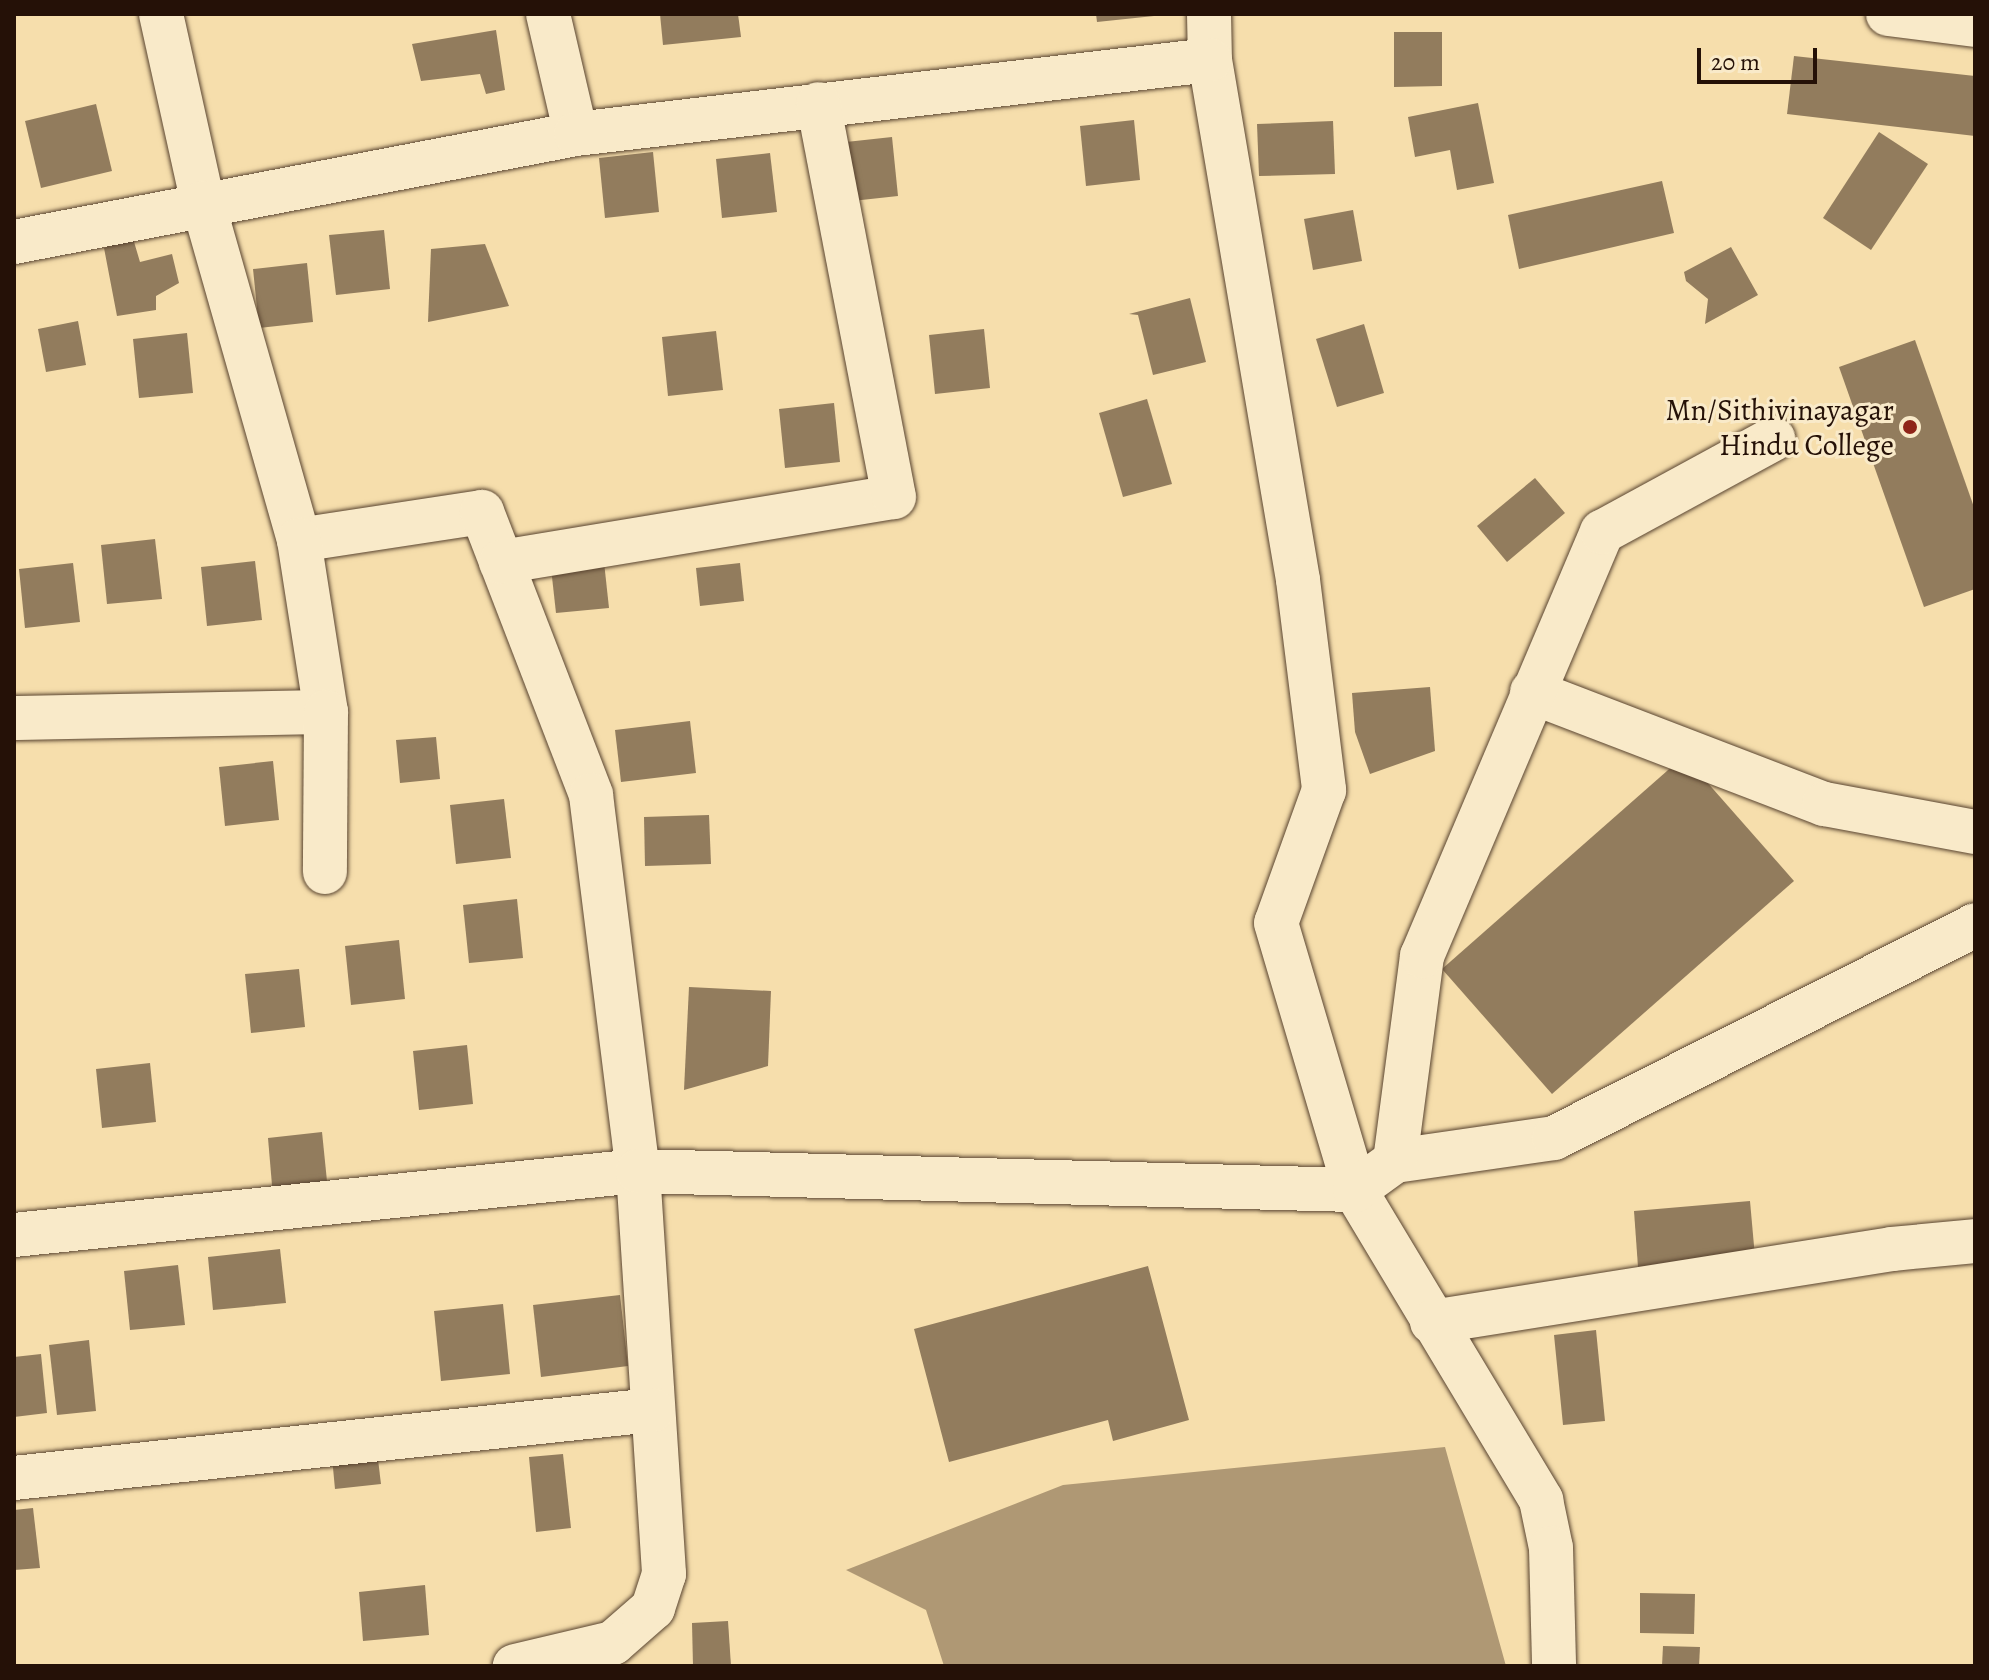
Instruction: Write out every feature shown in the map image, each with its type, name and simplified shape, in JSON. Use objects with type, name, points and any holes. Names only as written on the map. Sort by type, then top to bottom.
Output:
[{"type":"street","points":[[161,14],[203,203],[299,540],[326,712],[325,872]]},
{"type":"street","points":[[548,14],[576,134]]},
{"type":"street","points":[[1209,14],[1210,60],[1298,580],[1324,790],[1276,923],[1355,1190],[1541,1500],[1551,1548],[1554,1666]]},
{"type":"street","points":[[1888,14],[1975,25]]},
{"type":"street","points":[[14,242],[203,203],[576,134],[1210,60]]},
{"type":"street","points":[[501,562],[894,497],[818,104]]},
{"type":"street","points":[[1395,1161],[1422,956],[1602,532],[1773,439]]},
{"type":"street","points":[[299,540],[482,512],[591,795],[638,1171],[664,1574],[653,1608],[613,1643],[515,1666]]},
{"type":"street","points":[[1532,692],[1824,804],[1975,832]]},
{"type":"street","points":[[14,718],[326,712]]},
{"type":"street","points":[[14,1235],[638,1171],[1355,1190],[1395,1161],[1554,1138],[1975,925]]},
{"type":"street","points":[[1432,1322],[1892,1249],[1975,1241]]},
{"type":"street","points":[[14,1478],[652,1410]]},
{"type":"shaded area","points":[[1445,1447],[1506,1666],[944,1666],[926,1610],[846,1570],[1063,1485]]},
{"type":"building","points":[[660,14],[738,14],[741,37],[663,45]]},
{"type":"building","points":[[1096,14],[1154,14],[1154,16],[1097,22]]},
{"type":"building","points":[[496,30],[505,90],[486,94],[480,74],[421,81],[412,44]]},
{"type":"building","points":[[1394,32],[1442,32],[1442,86],[1394,87]]},
{"type":"building","points":[[1794,56],[1975,76],[1975,136],[1787,114]]},
{"type":"building","points":[[1478,103],[1494,183],[1457,190],[1450,150],[1415,157],[1408,117]]},
{"type":"building","points":[[96,104],[112,171],[41,188],[25,121]]},
{"type":"building","points":[[1134,120],[1140,180],[1086,186],[1080,126]]},
{"type":"building","points":[[1333,121],[1335,174],[1259,176],[1257,124]]},
{"type":"building","points":[[1879,132],[1928,164],[1871,250],[1823,218]]},
{"type":"building","points":[[892,137],[898,196],[843,202],[837,143]]},
{"type":"building","points":[[653,152],[659,212],[605,218],[599,158]]},
{"type":"building","points":[[770,153],[777,212],[722,218],[716,159]]},
{"type":"building","points":[[1662,181],[1674,233],[1519,269],[1508,215]]},
{"type":"building","points":[[1353,210],[1362,261],[1313,270],[1304,219]]},
{"type":"building","points":[[384,230],[390,289],[336,295],[329,235]]},
{"type":"building","points":[[132,235],[140,262],[172,254],[179,283],[156,296],[156,310],[117,316],[104,248]]},
{"type":"building","points":[[485,244],[509,306],[428,322],[431,249]]},
{"type":"building","points":[[1731,247],[1758,295],[1705,324],[1708,299],[1686,281],[1684,272]]},
{"type":"building","points":[[307,263],[313,322],[259,328],[253,269]]},
{"type":"building","points":[[1190,298],[1206,362],[1153,375],[1138,315],[1129,314]]},
{"type":"building","points":[[78,321],[86,365],[46,372],[38,329]]},
{"type":"building","points":[[1364,324],[1384,393],[1337,407],[1316,339]]},
{"type":"building","points":[[984,329],[990,388],[935,394],[929,335]]},
{"type":"building","points":[[716,331],[723,390],[668,396],[662,337]]},
{"type":"building","points":[[187,333],[193,393],[139,398],[133,339]]},
{"type":"building","points":[[1915,340],[1975,510],[1975,589],[1924,607],[1839,367]]},
{"type":"building","points":[[1147,399],[1172,484],[1123,497],[1099,413]]},
{"type":"building","points":[[834,403],[840,462],[785,468],[779,409]]},
{"type":"building","points":[[1535,478],[1565,513],[1507,562],[1477,526]]},
{"type":"building","points":[[155,539],[162,599],[107,604],[101,545]]},
{"type":"building","points":[[255,561],[262,620],[207,626],[201,567]]},
{"type":"building","points":[[604,562],[609,608],[556,613],[551,568]]},
{"type":"building","points":[[73,563],[80,622],[25,628],[19,569]]},
{"type":"building","points":[[740,563],[744,601],[700,606],[696,568]]},
{"type":"building","points":[[1430,687],[1435,751],[1370,774],[1355,732],[1352,693]]},
{"type":"building","points":[[690,721],[696,773],[621,782],[615,730]]},
{"type":"building","points":[[436,737],[440,779],[400,783],[396,740]]},
{"type":"building","points":[[1684,756],[1794,881],[1552,1094],[1442,969]]},
{"type":"building","points":[[273,761],[279,820],[225,826],[219,767]]},
{"type":"building","points":[[504,799],[511,858],[456,864],[450,805]]},
{"type":"building","points":[[709,815],[711,864],[645,866],[644,817]]},
{"type":"building","points":[[517,899],[523,958],[469,963],[463,905]]},
{"type":"building","points":[[399,940],[405,999],[351,1005],[345,946]]},
{"type":"building","points":[[299,969],[305,1027],[251,1033],[245,974]]},
{"type":"building","points":[[689,987],[771,991],[768,1066],[684,1090]]},
{"type":"building","points":[[467,1045],[473,1104],[419,1110],[413,1051]]},
{"type":"building","points":[[150,1063],[156,1122],[102,1128],[96,1069]]},
{"type":"building","points":[[322,1132],[328,1191],[273,1197],[268,1138]]},
{"type":"building","points":[[1750,1201],[1755,1257],[1638,1267],[1634,1211]]},
{"type":"building","points":[[280,1249],[286,1303],[213,1310],[208,1257]]},
{"type":"building","points":[[178,1265],[185,1325],[130,1330],[124,1271]]},
{"type":"building","points":[[1148,1266],[1189,1420],[1113,1441],[1108,1420],[949,1462],[914,1329]]},
{"type":"building","points":[[620,1295],[628,1366],[541,1377],[533,1305]]},
{"type":"building","points":[[503,1304],[510,1374],[441,1381],[434,1311]]},
{"type":"building","points":[[1596,1330],[1605,1421],[1563,1425],[1554,1335]]},
{"type":"building","points":[[89,1340],[96,1411],[57,1415],[49,1345]]},
{"type":"building","points":[[41,1354],[47,1413],[14,1417],[14,1357]]},
{"type":"building","points":[[376,1443],[381,1484],[335,1489],[331,1447]]},
{"type":"building","points":[[563,1454],[571,1528],[536,1532],[529,1457]]},
{"type":"building","points":[[33,1508],[40,1568],[14,1570],[14,1510]]},
{"type":"building","points":[[425,1585],[429,1635],[363,1641],[359,1592]]},
{"type":"building","points":[[1640,1593],[1695,1594],[1694,1634],[1640,1633]]},
{"type":"building","points":[[728,1621],[731,1666],[693,1666],[692,1623]]},
{"type":"building","points":[[1663,1646],[1700,1647],[1699,1666],[1662,1666]]},
{"type":"place","name":"Mn/Sithivinayagar Hindu College","points":[[1910,427]]}]
